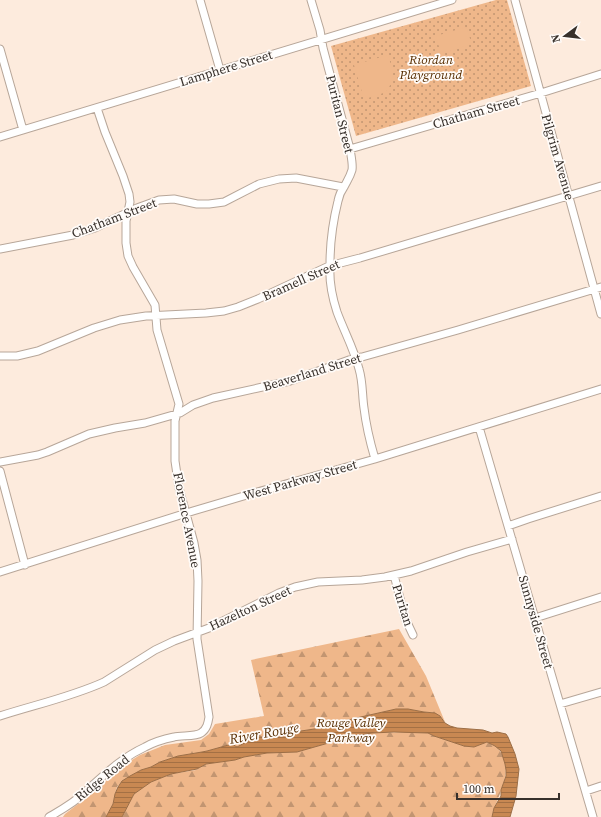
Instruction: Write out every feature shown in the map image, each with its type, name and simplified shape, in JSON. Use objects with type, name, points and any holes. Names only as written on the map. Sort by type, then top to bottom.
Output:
[{"type":"street","points":[[200,0],[220,70]]},
{"type":"street","name":"Puritan Street","points":[[311,0],[350,149],[352,163],[352,171],[338,199],[335,216],[330,253],[331,287],[337,312],[356,358],[361,378],[367,426],[375,459]]},
{"type":"street","name":"Lamphere Street","points":[[0,137],[452,0]]},
{"type":"street","name":"Pilgrim Avenue","points":[[515,0],[569,196],[598,288],[601,314]]},
{"type":"street","points":[[0,49],[23,130]]},
{"type":"street","name":"Chatham Street","points":[[350,149],[601,74]]},
{"type":"street","name":"Florence Avenue","points":[[97,108],[127,189],[130,202],[126,221],[126,243],[128,256],[155,304],[157,330],[179,404],[175,421],[175,461],[179,488],[194,543],[197,560],[198,581],[196,633],[209,717],[209,722],[203,731]]},
{"type":"street","name":"Chatham Street","points":[[0,249],[74,235],[96,228],[137,208],[159,200],[174,199],[204,204],[224,202],[258,184],[279,179],[296,178],[343,188]]},
{"type":"street","name":"Bramell Street","points":[[0,356],[30,354],[94,328],[120,320],[155,315],[224,311],[258,300],[330,266],[601,186]]},
{"type":"street","name":"Beaverland Street","points":[[0,462],[38,455],[89,434],[145,423],[180,412],[193,405],[213,398],[290,381],[349,360],[458,330],[598,288]]},
{"type":"street","name":"West Parkway Street","points":[[0,572],[247,495],[375,459],[601,389]]},
{"type":"street","name":"Sunnyside Street","points":[[479,427],[593,817]]},
{"type":"street","points":[[0,471],[25,565]]},
{"type":"street","points":[[508,526],[601,496]]},
{"type":"street","name":"Hazelton Street","points":[[0,716],[75,694],[95,686],[104,682],[155,650],[209,628],[279,593],[295,587],[318,582],[362,580],[394,575],[512,539]]},
{"type":"street","name":"Puritan","points":[[394,575],[405,618],[413,635]]},
{"type":"street","points":[[535,618],[601,597]]},
{"type":"street","points":[[560,704],[601,692]]},
{"type":"street","name":"Ridge Road","points":[[49,817],[71,804],[112,768],[143,747],[160,740],[185,735],[194,735],[203,731]]},
{"type":"street","points":[[586,791],[601,786]]},
{"type":"green space","name":"Riordan Playground","points":[[496,0],[507,0],[531,86],[356,136],[331,46]]},
{"type":"green space","points":[[466,27],[472,44],[441,54],[436,36]]},
{"type":"green space","points":[[388,55],[392,68],[392,82],[386,92],[364,99],[354,65]]},
{"type":"green space","points":[[399,629],[426,676],[445,722],[440,716],[431,712],[396,709],[321,728],[254,738],[237,747],[232,744],[207,751],[178,756],[141,770],[122,781],[117,787],[113,804],[106,817],[63,817],[99,788],[119,768],[140,755],[165,745],[201,740],[209,734],[215,724],[264,716],[251,660]]},
{"type":"green space","points":[[372,733],[428,733],[464,746],[474,747],[487,742],[498,748],[504,759],[506,773],[492,817],[122,817],[134,794],[151,782],[171,774],[196,770],[206,764],[235,760],[244,757],[267,753],[297,752],[353,736]]},
{"type":"shaded area","points":[[396,709],[408,709],[435,713],[440,716],[445,723],[457,728],[506,734],[515,754],[519,769],[516,796],[510,817],[492,817],[494,808],[501,796],[501,790],[506,776],[505,764],[501,751],[495,746],[487,742],[474,747],[464,746],[428,733],[394,732],[353,736],[297,752],[267,753],[244,757],[235,760],[206,764],[197,769],[171,774],[151,782],[134,794],[122,817],[106,817],[113,804],[118,787],[122,781],[141,770],[160,762],[178,756],[207,751],[232,744],[237,747],[254,738],[321,728]]},
{"type":"park label","name":"Rouge Valley Parkway","points":[[351,730]]},
{"type":"water label","name":"River Rouge","points":[[264,733]]}]
